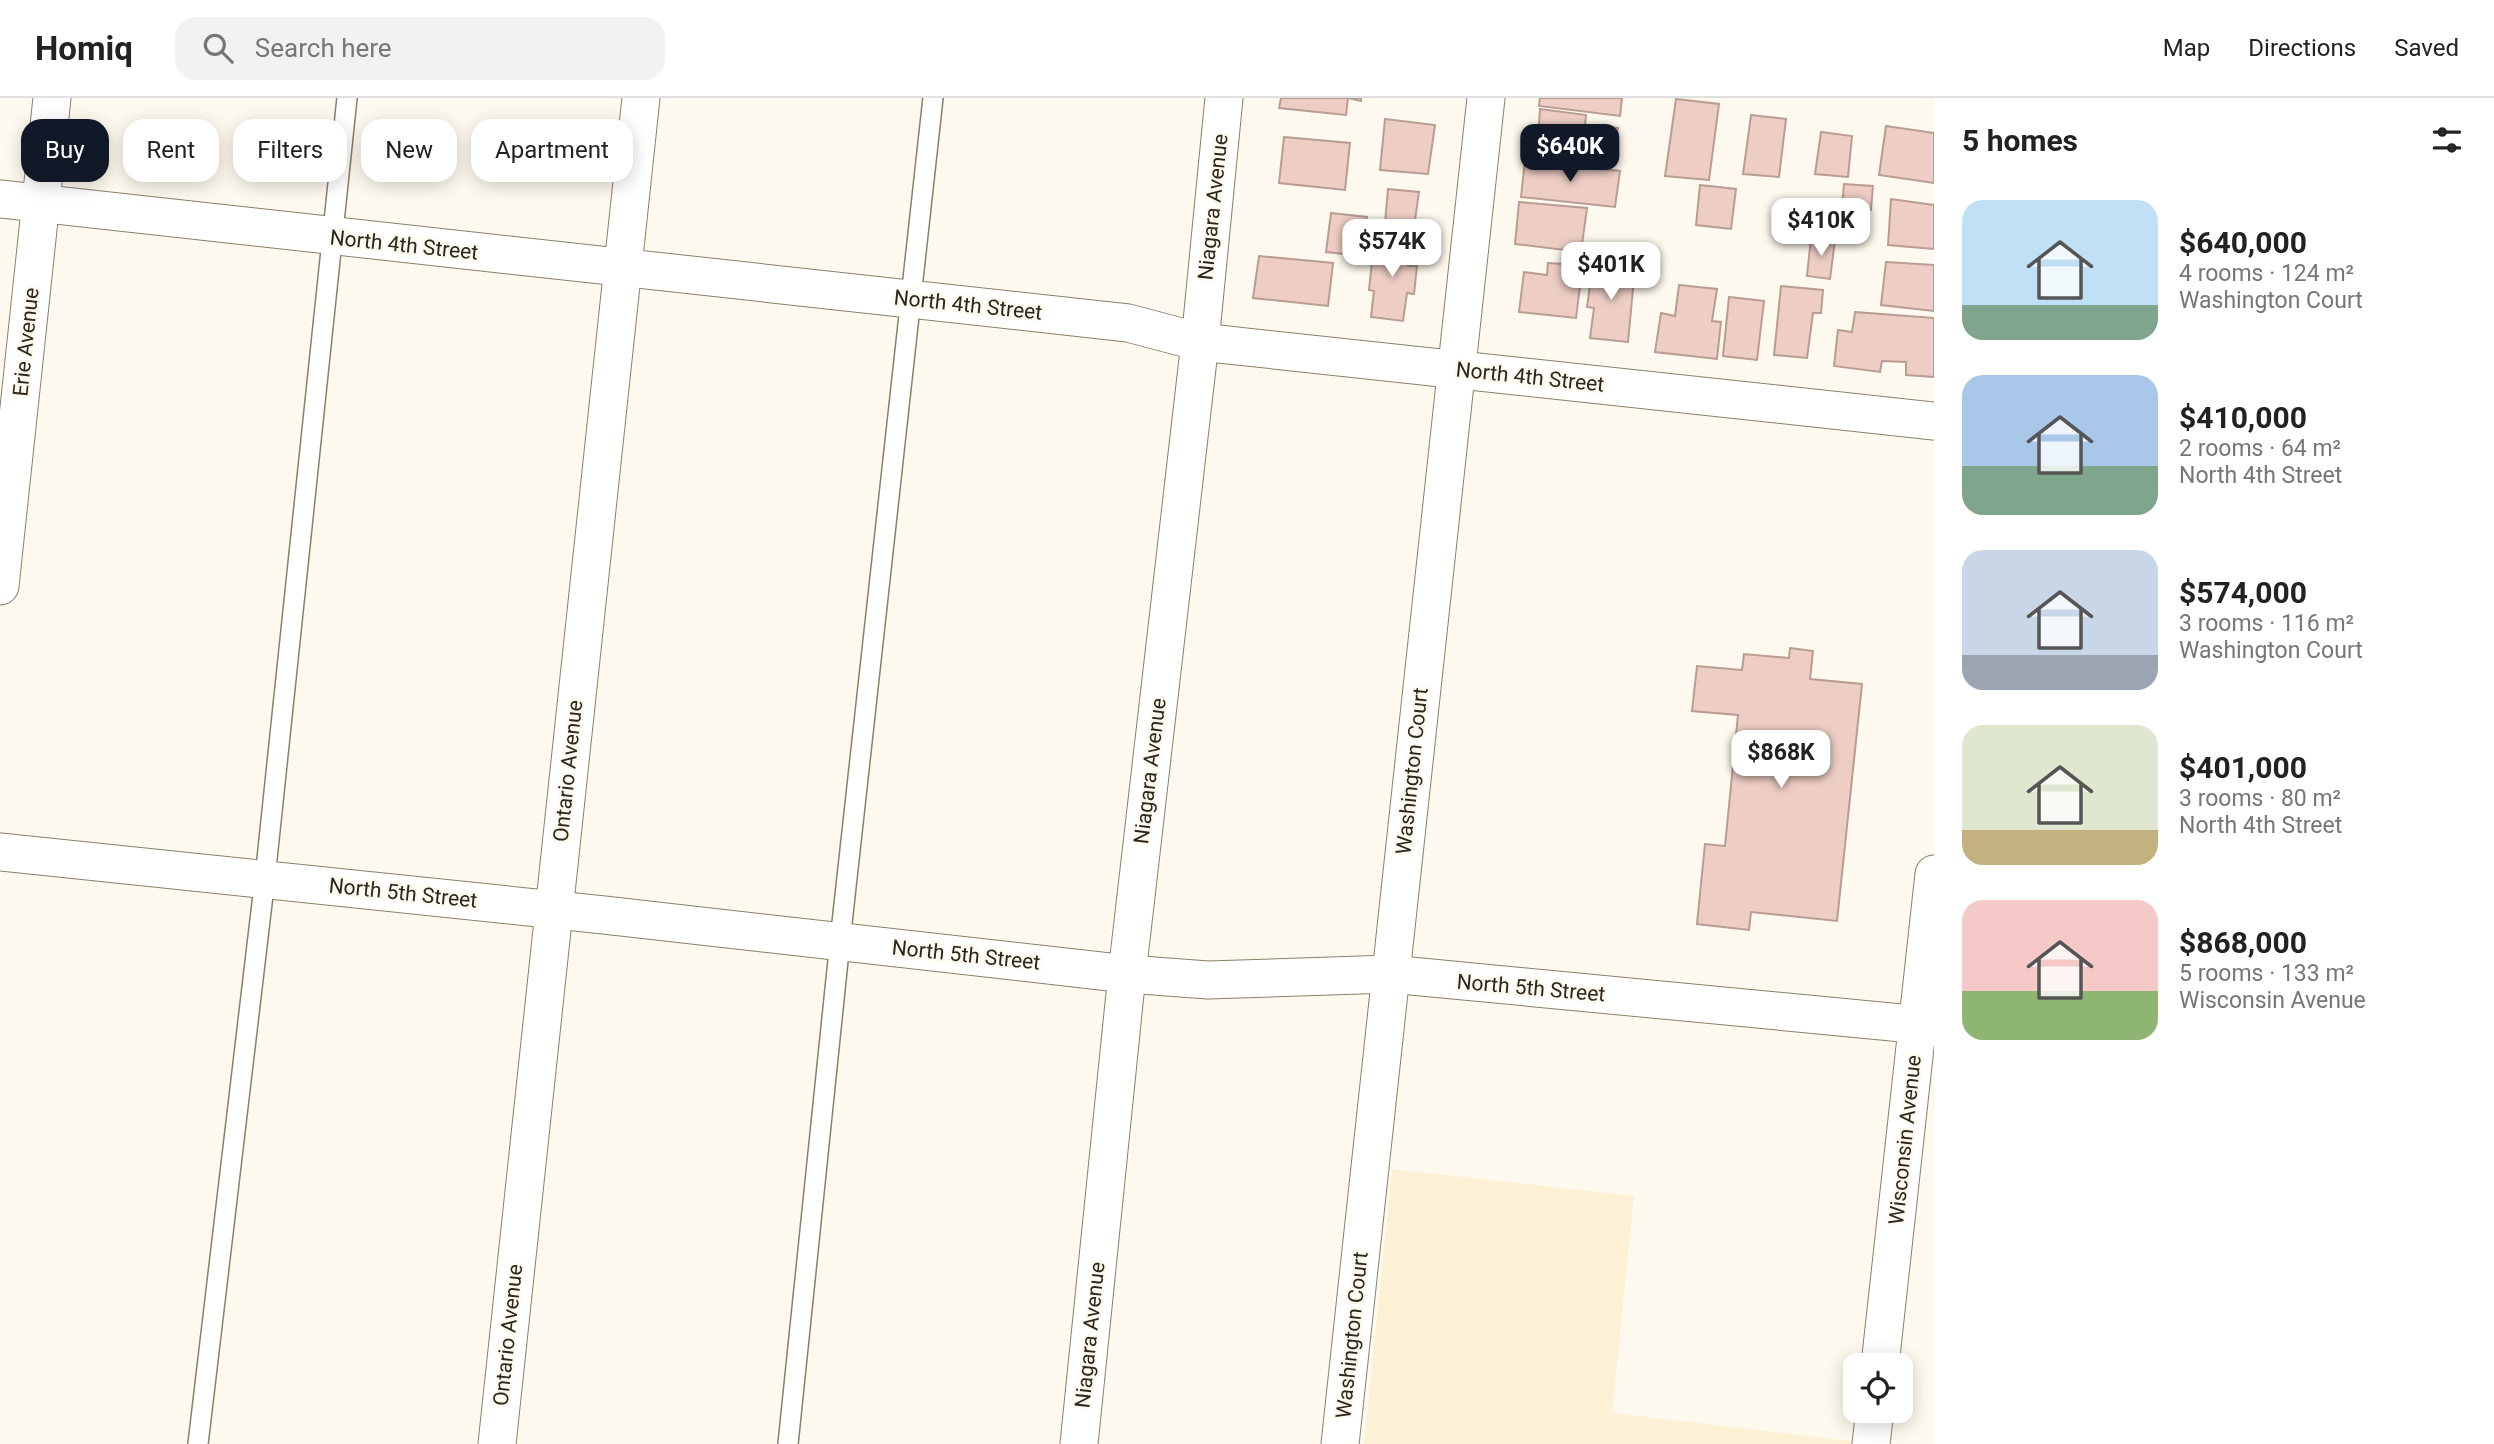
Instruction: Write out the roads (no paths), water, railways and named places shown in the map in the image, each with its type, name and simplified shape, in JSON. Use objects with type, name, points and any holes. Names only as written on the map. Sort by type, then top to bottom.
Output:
[{"type":"street","name":"Erie Avenue","points":[[0,586],[52,98]]},
{"type":"street","name":"Ontario Avenue","points":[[496,1444],[641,98]]},
{"type":"street","name":"Niagara Avenue","points":[[1079,1444],[1127,974],[1200,342],[1224,98]]},
{"type":"street","name":"Washington Court","points":[[1340,1444],[1486,98]]},
{"type":"street","name":"North 4th Street","points":[[0,200],[1128,323],[1200,342],[1934,421]]},
{"type":"street","name":"North 5th Street","points":[[0,852],[554,909],[1127,974],[1208,980],[1390,974],[1926,1025]]},
{"type":"street","name":"Wisconsin Avenue","points":[[1882,1353],[1926,1025],[1934,874]]},
{"type":"street","points":[[1871,1444],[1873,1423]]},
{"type":"lane","points":[[198,1444],[265,878],[347,98]]},
{"type":"lane","points":[[788,1444],[840,941],[933,98]]}]
